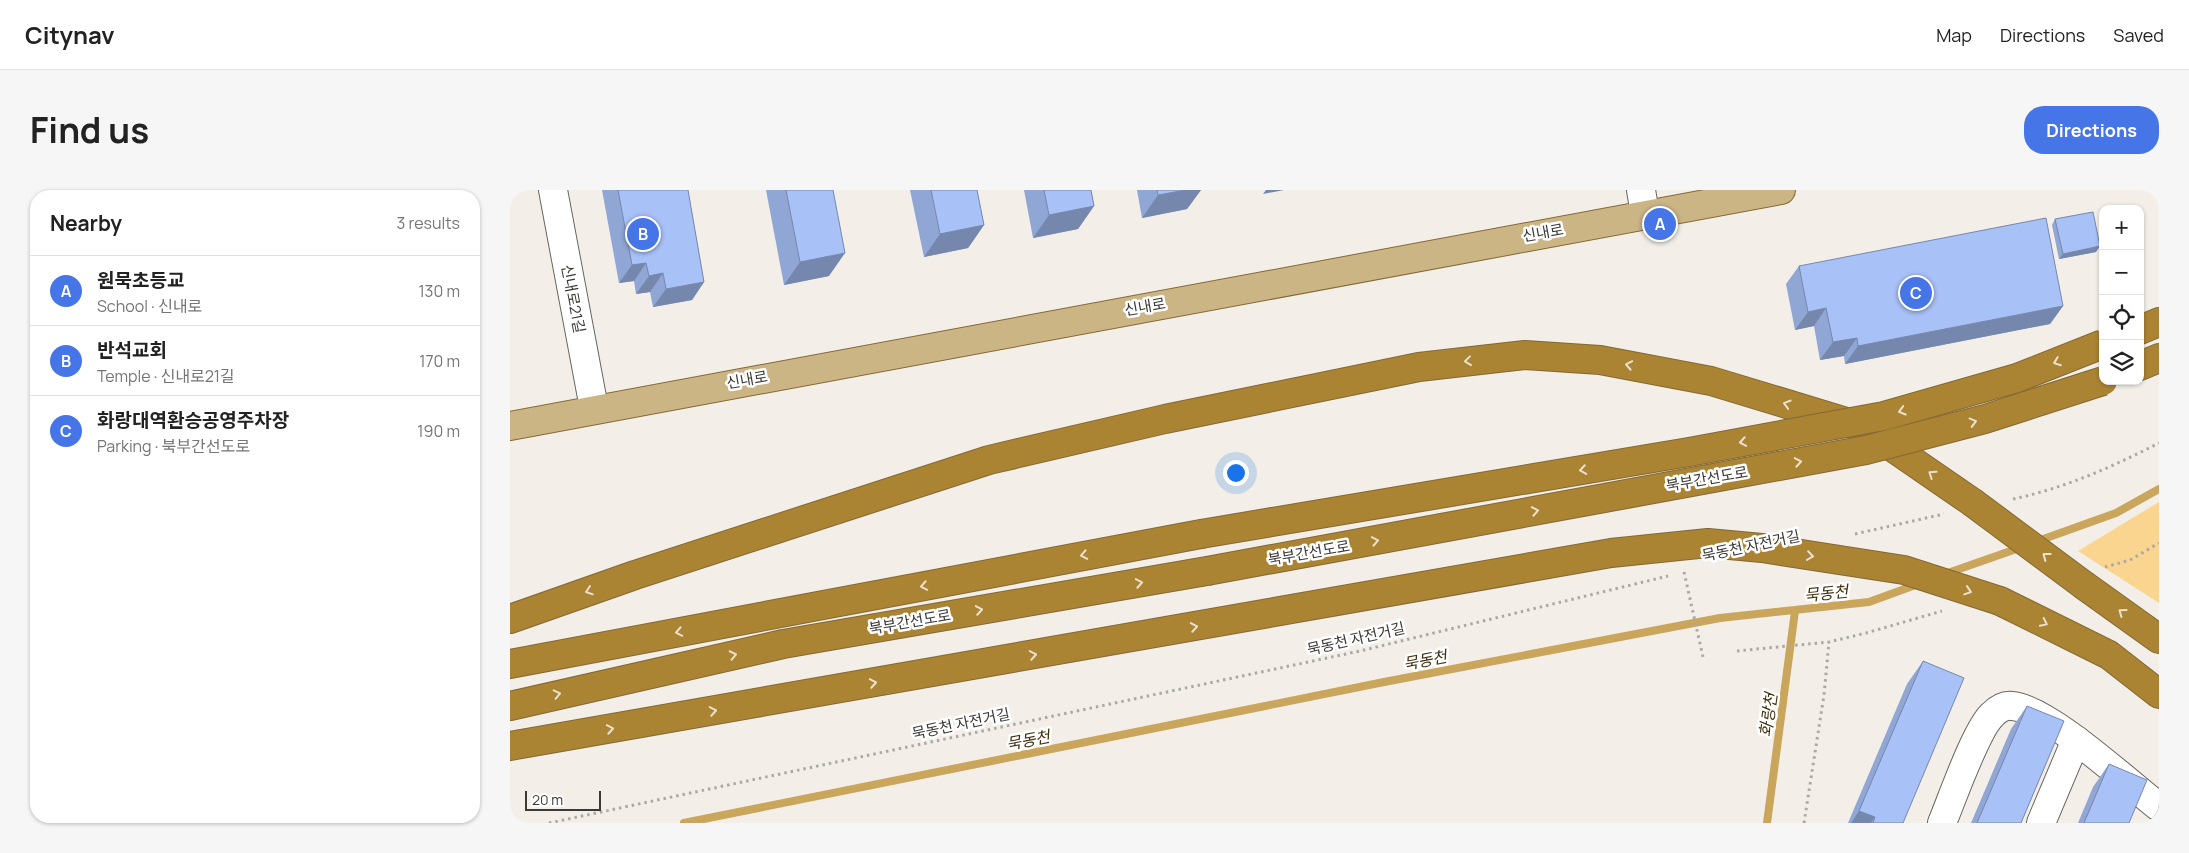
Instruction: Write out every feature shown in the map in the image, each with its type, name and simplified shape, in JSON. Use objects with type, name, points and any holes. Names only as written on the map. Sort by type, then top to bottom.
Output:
[{"type":"highway","points":[[2144,328],[2159,322]]},
{"type":"highway","name":"북부간선도로","points":[[510,664],[1201,534],[1689,452],[1884,416],[2017,378],[2099,346]]},
{"type":"highway","points":[[510,619],[635,575],[989,460],[1165,419],[1419,367],[1525,355],[1600,360],[1711,381],[1863,427],[1972,502],[2159,639]]},
{"type":"highway","points":[[2144,364],[2159,358]]},
{"type":"highway","name":"북부간선도로","points":[[510,706],[783,644],[1207,571],[1866,450],[1985,419],[2099,382]]},
{"type":"highway","points":[[510,746],[1610,553],[1708,543],[1762,548],[1904,570],[2000,601],[2109,655],[2159,694]]},
{"type":"main road","name":"신내로","points":[[510,426],[1643,202],[1781,190]]},
{"type":"street","name":"신내로21길","points":[[552,190],[594,408]]},
{"type":"street","points":[[1942,823],[1985,723],[2003,707],[2012,706],[2023,708],[2076,740],[2154,812]]},
{"type":"street","points":[[2040,823],[2076,740]]},
{"type":"path","points":[[2005,501],[2034,494],[2110,468],[2159,442]]},
{"type":"path","points":[[1849,535],[1947,514]]},
{"type":"path","name":"묵동천 자전거길","points":[[549,823],[1360,651],[1694,570]]},
{"type":"path","points":[[1684,572],[1703,656]]},
{"type":"path","points":[[1737,651],[1829,642],[1824,696],[1804,823]]},
{"type":"shaded area","points":[[2159,502],[2159,603],[2078,551]]},
{"type":"building","points":[[618,190],[688,190],[704,282],[666,289],[663,273],[649,276],[646,263],[632,265]]},
{"type":"building","points":[[786,190],[833,190],[845,253],[800,262]]},
{"type":"building","points":[[931,190],[977,190],[984,225],[940,234]]},
{"type":"building","points":[[1044,190],[1091,190],[1094,206],[1049,215]]},
{"type":"building","points":[[1157,190],[1186,190],[1158,195]]},
{"type":"building","points":[[2093,212],[2099,246],[2063,254],[2055,219]]},
{"type":"building","points":[[2046,218],[2063,306],[1858,346],[1857,338],[1833,342],[1826,308],[1808,312],[1799,266]]},
{"type":"building","points":[[1923,661],[1964,678],[1903,823],[1873,823],[1875,817],[1859,811]]},
{"type":"building","points":[[2027,706],[2064,721],[2021,823],[1977,823]]},
{"type":"building","points":[[2109,764],[2147,780],[2129,823],[2084,823]]},
{"type":"waterway","name":"묵동천","points":[[2035,542],[2116,513],[2159,489]]},
{"type":"waterway","name":"묵동천","points":[[1945,574],[2022,547]]},
{"type":"waterway","name":"묵동천","points":[[684,823],[1384,682],[1720,618],[1869,602],[1921,583]]},
{"type":"waterway","name":"화랑천","points":[[1767,823],[1795,611]]},
{"type":"place","name":"원묵초등교","points":[[1660,224]]},
{"type":"place","name":"반석교회","points":[[643,234]]},
{"type":"place","name":"화랑대역환승공영주차장","points":[[1916,293]]}]
